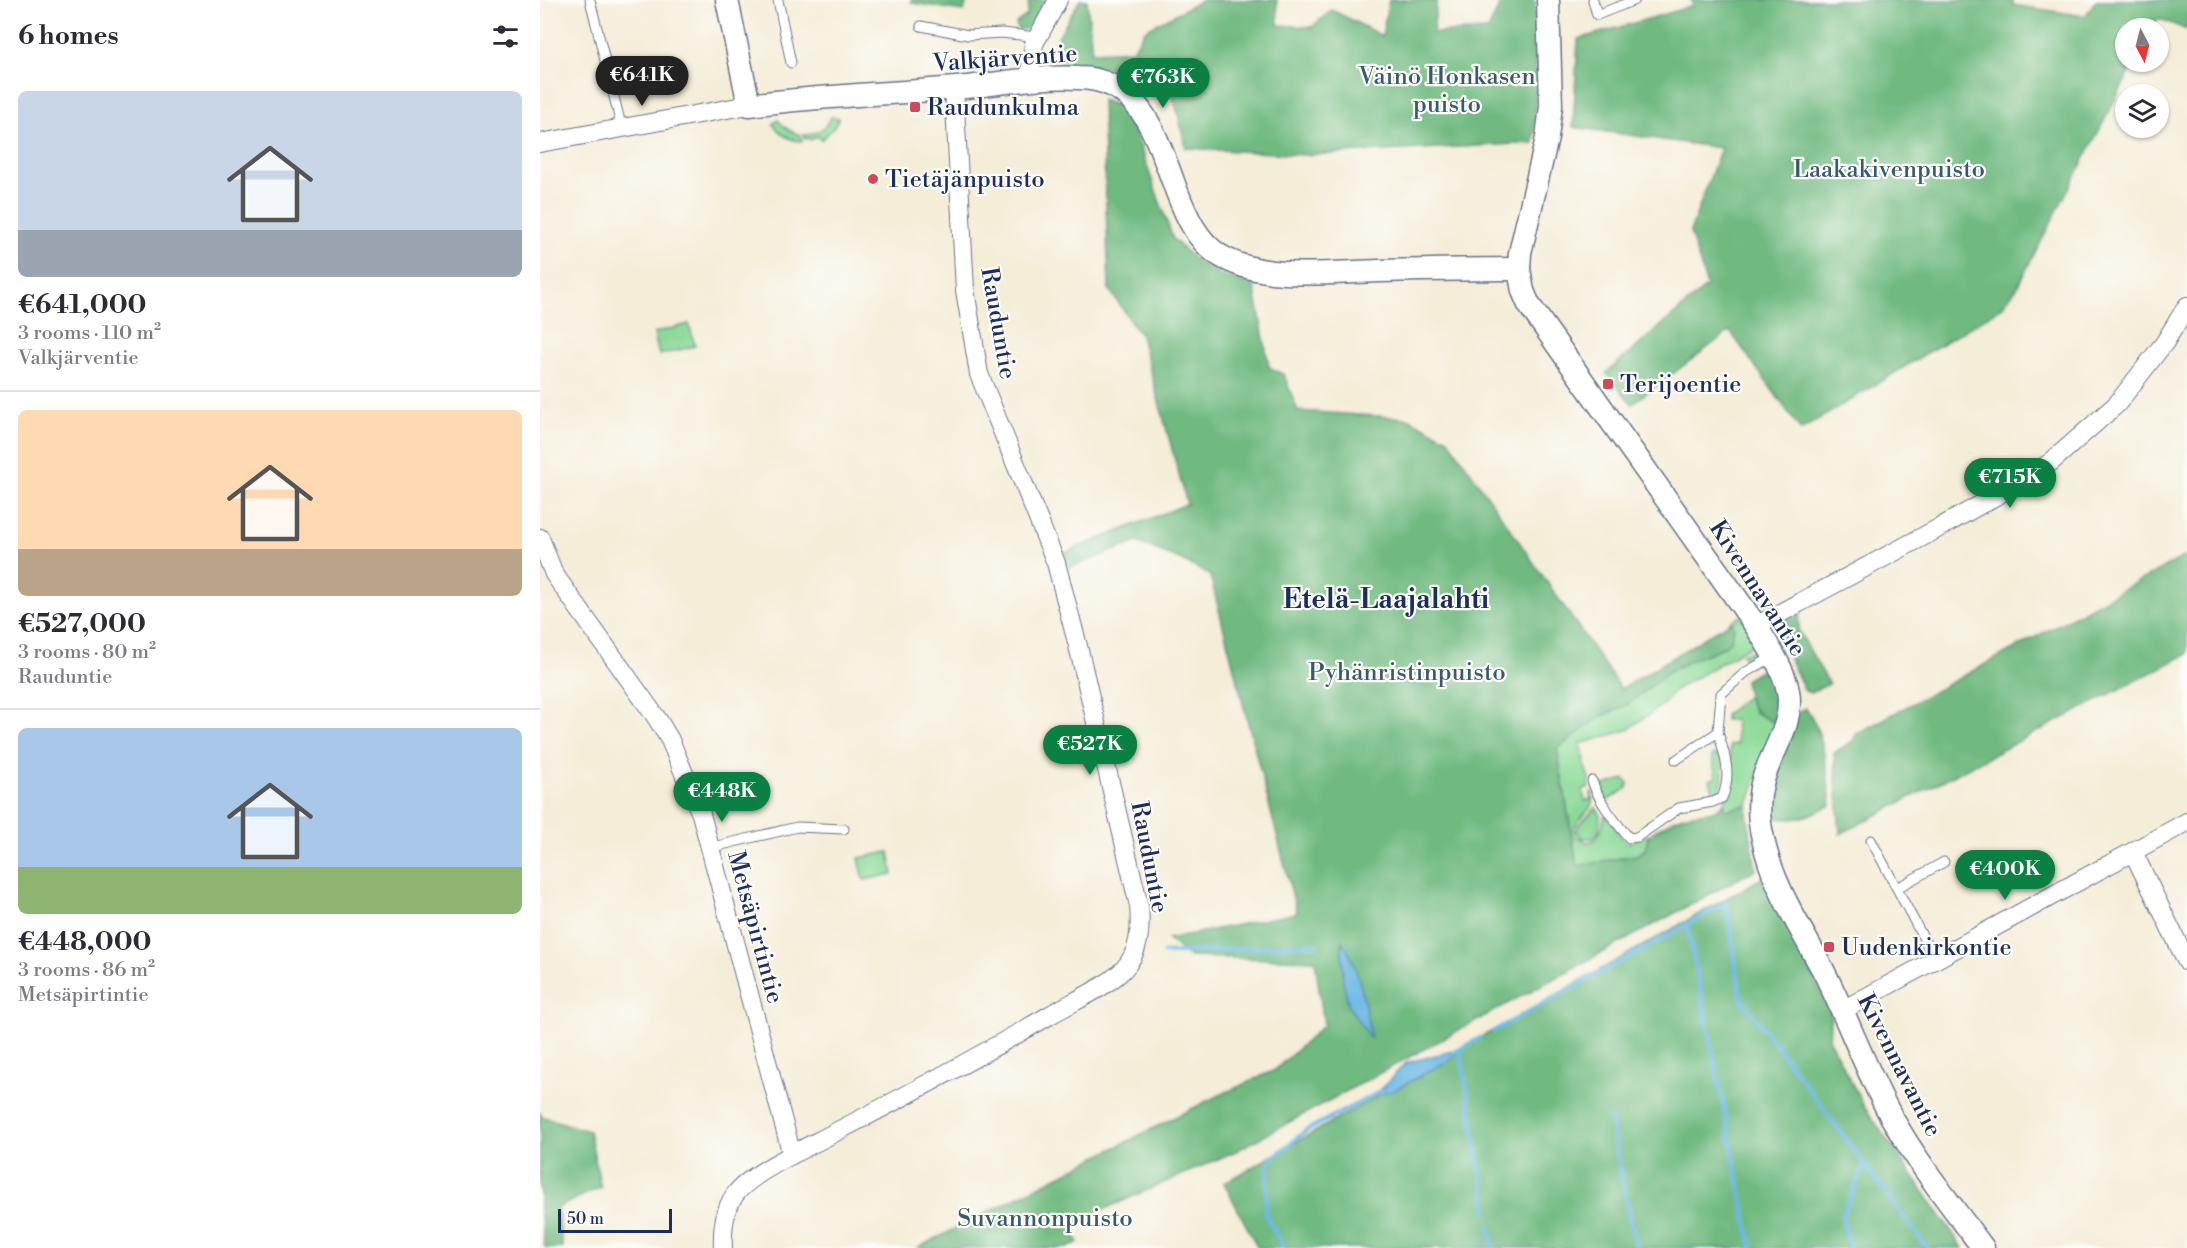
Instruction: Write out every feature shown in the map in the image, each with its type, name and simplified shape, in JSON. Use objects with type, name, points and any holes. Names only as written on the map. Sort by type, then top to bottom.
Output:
[{"type":"street","points":[[727,0],[749,105]]},
{"type":"street","points":[[1029,81],[1034,44],[1058,0]]},
{"type":"street","points":[[1519,268],[1520,253],[1547,138],[1551,106],[1548,0]]},
{"type":"street","name":"Valkjärventie","points":[[540,142],[749,105],[1077,77],[1097,80],[1112,86],[1126,94],[1135,104],[1148,124],[1185,213],[1204,243],[1236,264],[1293,273],[1519,268]]},
{"type":"street","name":"Rauduntie","points":[[723,1248],[726,1212],[738,1191],[747,1183],[792,1155],[995,1046],[1104,984],[1124,969],[1136,950],[1139,940],[1141,923],[1139,906],[1079,650],[1056,563],[979,374],[964,281],[954,88]]},
{"type":"street","name":"Kivennavantie","points":[[1519,268],[1523,291],[1529,305],[1756,627],[1786,682],[1789,706],[1786,726],[1764,776],[1760,796],[1758,812],[1763,841],[1785,899],[1823,970],[1891,1116],[1905,1140],[1983,1248]]},
{"type":"street","points":[[1756,627],[1939,528],[2052,462],[2116,404],[2165,342],[2187,306]]},
{"type":"street","name":"Metsäpirtintie","points":[[540,538],[554,574],[658,720],[670,740],[693,792],[792,1155]]},
{"type":"street","points":[[1841,1011],[2187,822]]},
{"type":"street","points":[[2133,852],[2187,962]]},
{"type":"lane","points":[[590,0],[622,129]]},
{"type":"lane","points":[[778,0],[791,63]]},
{"type":"lane","points":[[1593,0],[1597,15],[1635,0]]},
{"type":"lane","points":[[921,26],[968,34],[1002,33],[1037,37]]},
{"type":"lane","points":[[1592,781],[1604,806],[1629,838],[1637,837],[1679,808],[1713,802],[1722,798],[1727,786],[1728,766],[1718,732],[1720,694],[1746,672],[1773,657]]},
{"type":"lane","points":[[1676,760],[1718,732]]},
{"type":"lane","points":[[709,848],[797,827],[844,829]]},
{"type":"lane","points":[[1871,840],[1935,960]]},
{"type":"lane","points":[[1897,888],[1944,862]]},
{"type":"green space","points":[[911,0],[967,0],[964,11],[912,3]]},
{"type":"green space","points":[[1029,0],[1050,0],[1035,28],[1018,30],[1016,23],[1027,15]]},
{"type":"green space","name":"Väinö Honkasen puisto","points":[[1080,0],[1087,0],[1092,52],[1133,50],[1145,30],[1202,0],[1277,0],[1278,25],[1312,27],[1332,10],[1382,36],[1389,0],[1437,0],[1433,33],[1488,30],[1502,0],[1534,0],[1537,27],[1534,143],[1305,155],[1186,148],[1173,98],[1162,85],[1150,78],[1120,69],[1061,64],[1058,37]]},
{"type":"green space","name":"Laakakivenpuisto","points":[[1691,0],[2013,0],[2013,5],[2085,16],[2096,0],[2187,0],[2187,30],[2169,23],[2169,18],[2115,18],[2115,72],[2130,72],[2123,84],[2115,84],[2115,100],[2016,289],[2001,308],[1801,430],[1730,331],[1632,404],[1606,373],[1707,286],[1690,232],[1721,148],[1573,127],[1578,39],[1693,6]]},
{"type":"green space","name":"Pyhänristinpuisto","points":[[1102,100],[1115,105],[1126,116],[1135,132],[1173,239],[1195,260],[1221,275],[1254,284],[1269,367],[1284,375],[1298,411],[1408,418],[1448,439],[1621,689],[1732,621],[1734,629],[1731,640],[1724,647],[1670,671],[1628,704],[1598,718],[1557,749],[1577,866],[1637,855],[1645,850],[1649,835],[1661,827],[1683,816],[1711,812],[1724,803],[1725,810],[1748,805],[1747,812],[1756,869],[1236,1151],[1082,1219],[1072,1229],[1078,1242],[1068,1248],[917,1248],[1211,1099],[1275,1070],[1324,1025],[1315,960],[1190,957],[1168,939],[1297,913],[1210,575],[1180,559],[1137,542],[1069,568],[1064,553],[1187,504],[1141,336],[1109,289]]},
{"type":"green space","points":[[831,117],[839,118],[821,140],[818,136],[810,140],[805,139],[804,135],[820,130]]},
{"type":"green space","points":[[778,120],[788,130],[801,135],[802,141],[782,134],[773,124]]},
{"type":"green space","points":[[689,324],[695,346],[659,355],[654,333]]},
{"type":"green space","points":[[2187,555],[2187,654],[1840,834],[1834,753],[1853,741],[1856,734]]},
{"type":"green space","points":[[1803,606],[1799,619],[1799,631],[1829,684],[1810,693],[1805,691],[1777,632],[1777,624]]},
{"type":"green space","points":[[1741,616],[1759,643],[1753,644],[1673,691],[1665,703],[1627,730],[1580,744],[1589,779],[1589,787],[1582,790],[1585,801],[1592,799],[1592,792],[1593,798],[1590,807],[1575,827],[1576,836],[1587,842],[1595,840],[1601,830],[1605,815],[1628,843],[1649,835],[1645,850],[1637,855],[1577,866],[1557,749],[1598,718],[1628,704],[1670,671],[1724,647],[1734,629],[1732,621]]},
{"type":"green space","points":[[1762,648],[1763,655],[1749,666],[1742,654]]},
{"type":"green space","points":[[1764,669],[1772,670],[1779,703],[1774,722],[1760,715],[1752,707],[1746,688],[1745,680]]},
{"type":"green space","points":[[1747,697],[1755,713],[1774,722],[1748,805],[1725,811],[1724,803],[1730,789],[1730,745],[1737,744],[1735,720],[1725,720],[1725,715]]},
{"type":"green space","points":[[1805,708],[1821,740],[1831,805],[1795,819],[1769,817],[1771,786],[1795,714]]},
{"type":"green space","points":[[1714,754],[1721,757],[1723,778],[1721,787],[1714,794],[1710,780],[1716,777],[1712,757]]},
{"type":"green space","points":[[1624,779],[1628,783],[1627,788],[1607,801],[1602,798],[1597,787]]},
{"type":"green space","points":[[1596,808],[1600,814],[1599,831],[1593,838],[1582,838],[1577,831],[1579,825]]},
{"type":"green space","points":[[889,852],[893,874],[864,880],[859,858]]},
{"type":"green space","points":[[1762,878],[1831,1011],[1829,1040],[1865,1108],[1963,1248],[1258,1248],[1224,1183]]},
{"type":"green space","points":[[540,1112],[541,1116],[589,1131],[601,1187],[557,1208],[563,1248],[545,1248],[540,1208]]},
{"type":"water","points":[[1342,941],[1358,976],[1371,1039],[1349,1007],[1343,981]]},
{"type":"water","points":[[1460,1049],[1452,1059],[1391,1092],[1377,1093],[1406,1063]]},
{"type":"waterway","points":[[1494,1031],[1726,903],[1741,998],[1927,1248]]},
{"type":"waterway","points":[[1687,924],[1752,1248]]},
{"type":"waterway","points":[[1164,953],[1317,944]]},
{"type":"waterway","points":[[1455,1052],[1480,1038]]},
{"type":"waterway","points":[[1460,1049],[1487,1210]]},
{"type":"waterway","points":[[1284,1248],[1265,1214],[1269,1161],[1307,1130],[1382,1091]]},
{"type":"waterway","points":[[1610,1117],[1636,1248]]},
{"type":"waterway","points":[[1850,1248],[1842,1218],[1864,1164]]},
{"type":"waterway","points":[[1489,1226],[1493,1248]]},
{"type":"place","name":"Raudunkulma","points":[[915,107]]},
{"type":"place","name":"Tietäjänpuisto","points":[[873,179]]},
{"type":"place","name":"Terijoentie","points":[[1608,384]]},
{"type":"place","name":"Uudenkirkontie","points":[[1829,947]]},
{"type":"district","name":"Etelä-Laajalahti","points":[[1386,599]]},
{"type":"park label","name":"Suvannonpuisto","points":[[1045,1218]]}]
